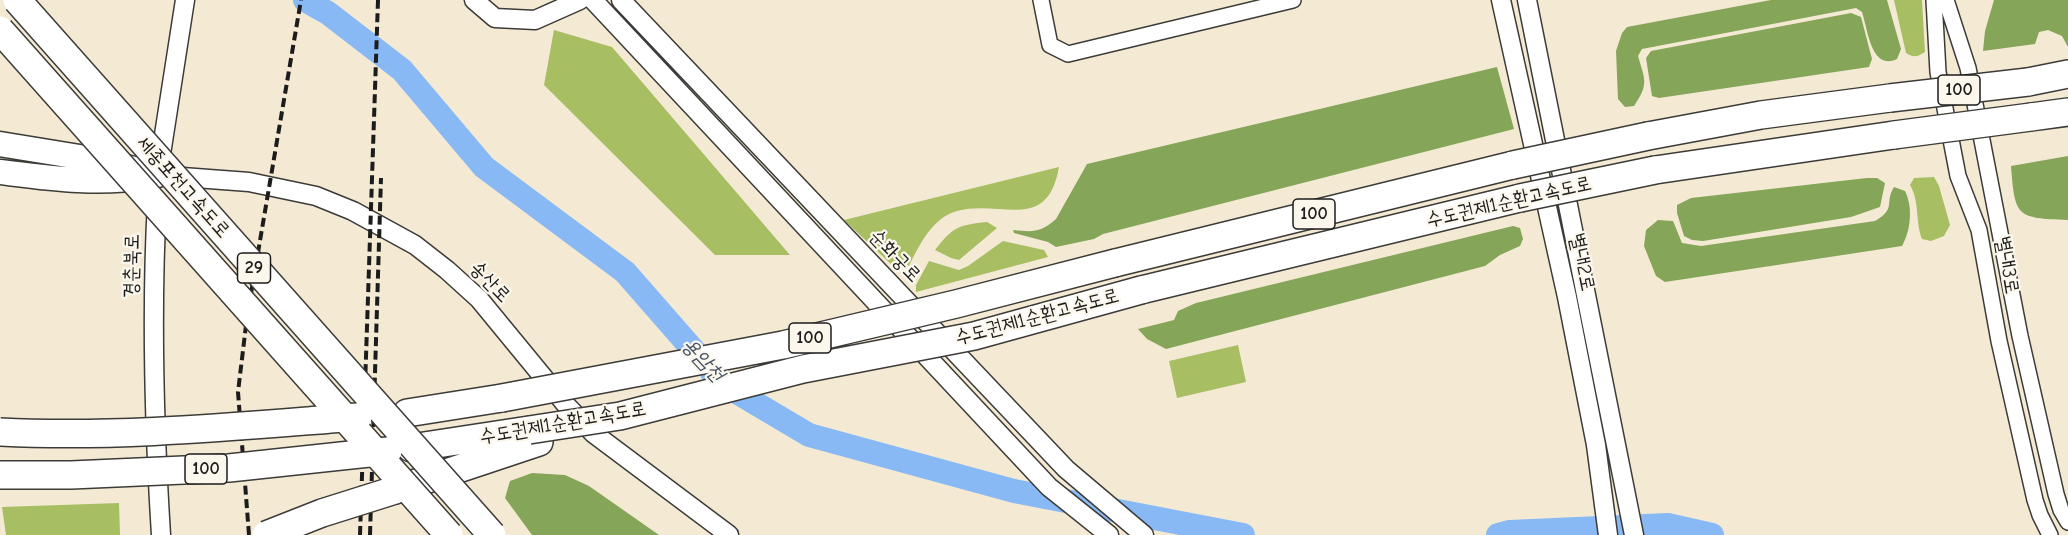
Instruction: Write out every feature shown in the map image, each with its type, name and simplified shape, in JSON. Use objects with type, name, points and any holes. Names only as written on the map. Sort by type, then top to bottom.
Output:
[{"type":"highway","name":"세종포천고속도로","points":[[17,0],[492,535]]},
{"type":"highway","name":"세종포천고속도로","points":[[0,30],[449,535]]},
{"type":"highway","points":[[2028,82],[2068,74]]},
{"type":"highway","name":"수도권제1순환고속도로","points":[[0,432],[75,433],[220,428],[407,413],[502,398],[783,345],[1513,165],[1648,136],[1761,115],[1890,98],[2068,79]]},
{"type":"highway","name":"수도권제1순환고속도로","points":[[0,475],[71,475],[229,468],[534,436],[803,369],[974,336],[1141,290],[1520,198],[1655,170],[1894,135],[2068,113]]},
{"type":"highway","points":[[3,145],[98,159],[158,175]]},
{"type":"highway","points":[[0,172],[65,180],[108,181],[158,175]]},
{"type":"highway","points":[[266,535],[322,513],[395,490],[534,436]]},
{"type":"street","name":"경춘북로","points":[[161,535],[154,246],[158,175],[185,0]]},
{"type":"street","points":[[474,0],[495,18],[535,20],[580,0]]},
{"type":"street","points":[[593,0],[1049,486],[1109,535]]},
{"type":"street","name":"순화궁로","points":[[621,0],[1066,469],[1144,535]]},
{"type":"street","points":[[1041,0],[1050,45],[1068,54],[1293,0]]},
{"type":"street","name":"별내2로","points":[[1501,0],[1567,297],[1596,445],[1608,535]]},
{"type":"street","name":"별내2로","points":[[1527,0],[1634,535]]},
{"type":"street","name":"별내3로","points":[[1934,0],[1938,72],[1958,176],[1979,230],[1999,341],[2032,489],[2040,515],[2050,535]]},
{"type":"street","name":"별내3로","points":[[1946,0],[1968,68],[2020,336],[2056,494],[2068,522]]},
{"type":"street","name":"송산로","points":[[158,175],[249,182],[316,196],[353,211],[415,245],[447,270],[479,300],[567,406],[593,433],[729,535]]},
{"type":"green space","points":[[1771,0],[1887,0],[1901,49],[1897,59],[1888,61],[1876,54],[1862,12],[1856,8],[1642,49],[1638,56],[1644,77],[1642,92],[1634,106],[1625,107],[1618,99],[1616,51],[1622,33],[1627,27]]},
{"type":"green space","points":[[1894,0],[1922,0],[1925,52],[1920,55],[1913,56],[1906,53]]},
{"type":"green space","points":[[1994,0],[2068,0],[2068,47],[2062,36],[2048,30],[2039,32],[2035,44],[1983,51],[1985,31]]},
{"type":"green space","points":[[1851,13],[1861,17],[1872,59],[1869,67],[1659,98],[1652,96],[1646,58],[1651,51]]},
{"type":"green space","points":[[554,30],[612,47],[790,255],[715,255],[544,85]]},
{"type":"green space","points":[[1497,67],[1514,129],[1056,247],[1048,242],[1014,233],[1013,230],[1041,229],[1056,219],[1087,164]]},
{"type":"green space","points":[[2068,156],[2068,220],[2038,218],[2022,211],[2014,196],[2011,166]]},
{"type":"green space","points":[[1059,167],[1053,188],[1044,200],[1033,207],[1020,210],[974,208],[957,211],[940,219],[928,233],[909,266],[902,261],[894,267],[844,220]]},
{"type":"green space","points":[[1934,177],[1939,186],[1950,225],[1944,236],[1931,241],[1922,239],[1915,198],[1910,185],[1914,178]]},
{"type":"green space","points":[[1877,178],[1885,183],[1880,207],[1851,217],[1703,241],[1692,240],[1684,236],[1677,213],[1677,205],[1691,198]]},
{"type":"green space","points":[[1894,187],[1905,191],[1910,211],[1909,226],[1902,246],[1665,282],[1656,276],[1644,246],[1646,230],[1658,220],[1673,221],[1682,243],[1701,246],[1875,221],[1888,209]]},
{"type":"green space","points":[[987,222],[997,228],[959,260],[935,250],[957,228]]},
{"type":"green space","points":[[1513,226],[1520,228],[1523,239],[1520,246],[1500,255],[1485,266],[1166,349],[1147,339],[1138,329],[1174,320],[1178,311],[1196,303]]},
{"type":"green space","points":[[1003,241],[1044,250],[1048,257],[916,292],[916,285],[929,261],[959,270]]},
{"type":"green space","points":[[1238,345],[1246,382],[1177,398],[1169,361]]},
{"type":"green space","points":[[532,473],[565,475],[589,486],[659,535],[532,535],[505,498],[510,481]]},
{"type":"green space","points":[[119,503],[120,535],[6,535],[2,507]]},
{"type":"waterway","name":"용암천","points":[[305,0],[328,13],[402,70],[484,167],[625,272],[723,384],[809,435],[1014,491],[1243,535]]},
{"type":"waterway","name":"용암천","points":[[1498,535],[1509,532],[1668,525],[1712,535]]},
{"type":"railway","points":[[249,535],[238,392],[247,317],[301,0]]},
{"type":"railway","points":[[360,535],[378,0]]},
{"type":"railway","points":[[370,535],[381,178]]}]
